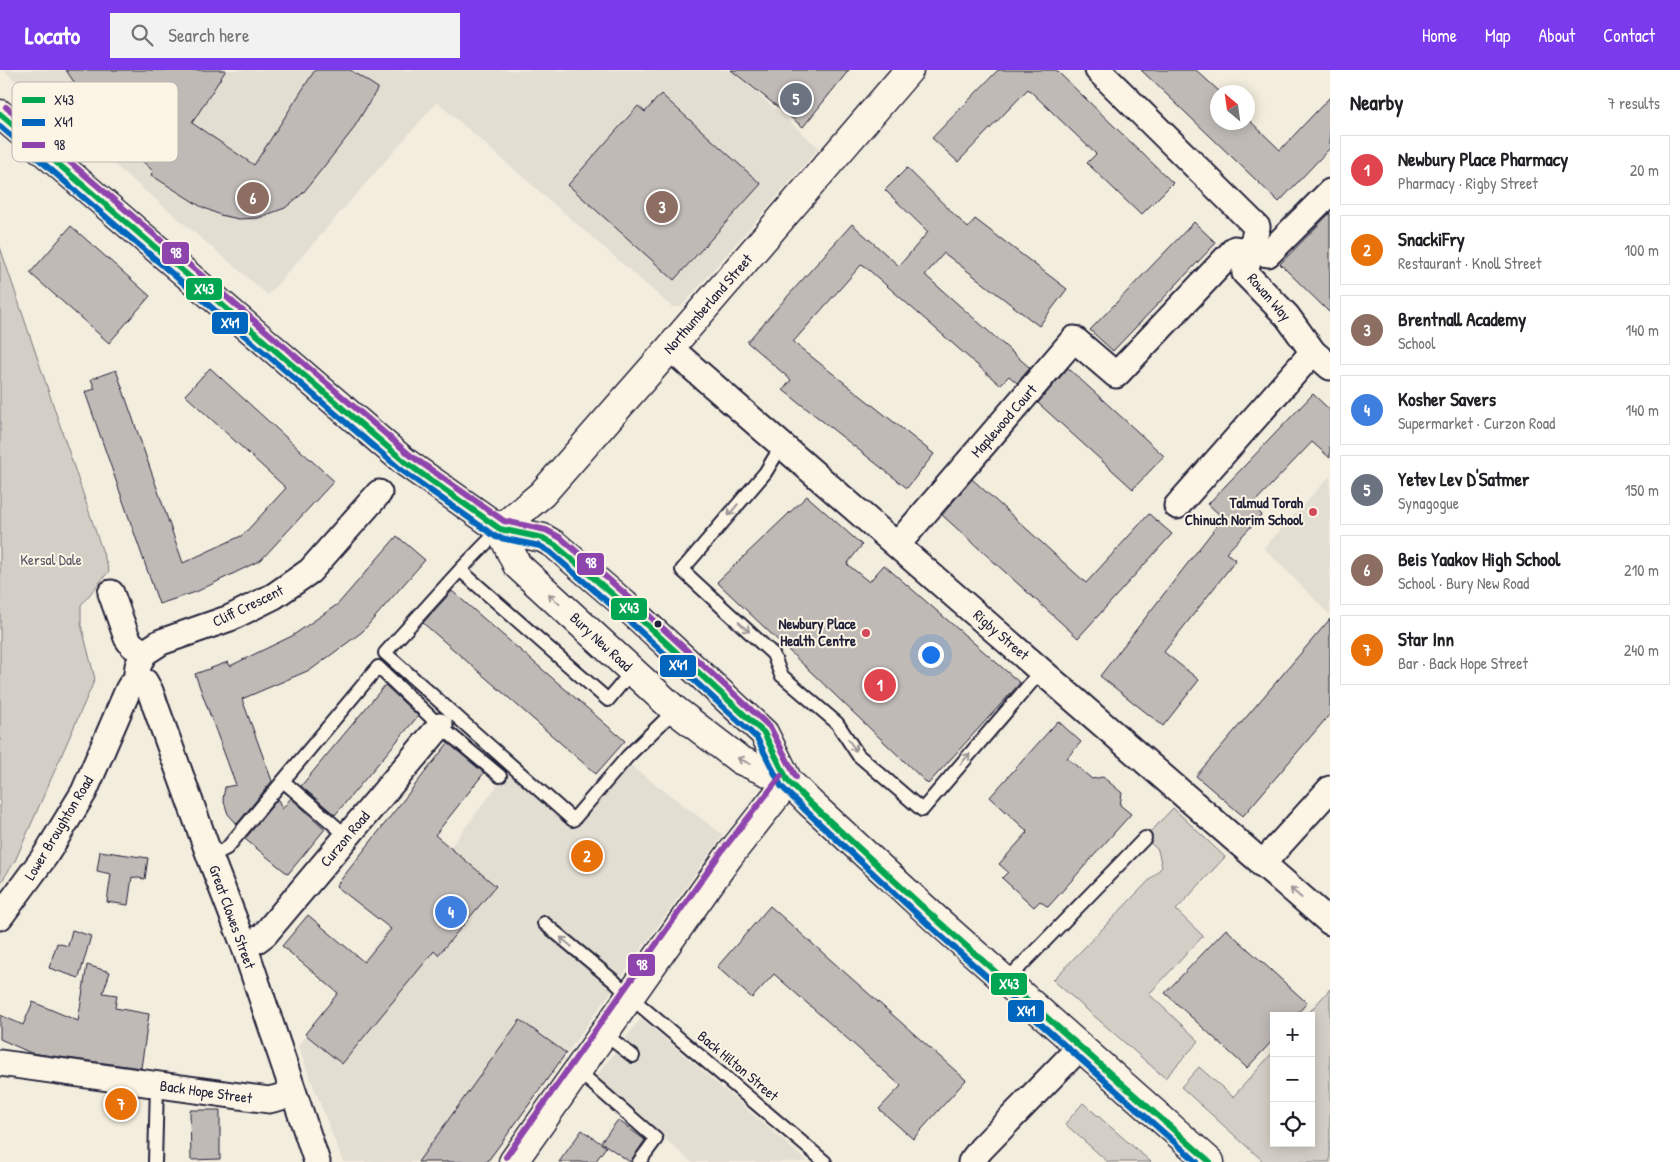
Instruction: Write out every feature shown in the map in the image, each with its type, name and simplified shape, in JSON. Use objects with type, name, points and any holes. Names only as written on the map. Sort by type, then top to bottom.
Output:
[{"type":"main road","name":"Northumberland Street","points":[[500,530],[542,494],[909,70]]},
{"type":"main road","name":"Bury New Road","points":[[0,114],[12,124]]},
{"type":"main road","name":"Bury New Road","points":[[56,162],[405,462],[500,530],[517,565],[675,710],[740,760],[788,781],[938,921],[1210,1162]]},
{"type":"main road","points":[[500,530],[543,538],[555,545],[624,604],[764,733],[788,781],[740,841],[513,1162]]},
{"type":"street","name":"Rowan Way","points":[[1098,70],[1257,227],[1245,272],[1287,316],[1321,360],[1177,506]]},
{"type":"street","points":[[1251,252],[1268,254],[1330,192]]},
{"type":"street","name":"Maplewood Court","points":[[897,545],[1074,339],[1116,375],[1235,249],[1251,252]]},
{"type":"street","name":"Rigby Street","points":[[670,348],[1330,922]]},
{"type":"street","name":"Cliff Crescent","points":[[144,653],[161,642],[230,618],[274,596],[310,571],[379,493]]},
{"type":"street","points":[[111,593],[127,638],[144,653],[138,666],[136,681]]},
{"type":"street","name":"Great Clowes Street","points":[[136,681],[145,682],[150,691],[244,945],[317,1162]]},
{"type":"street","name":"Lower Broughton Road","points":[[0,917],[45,856],[84,792],[128,690],[136,681]]},
{"type":"street","name":"Curzon Road","points":[[244,945],[258,940],[265,934],[440,726]]},
{"type":"street","points":[[1262,864],[1330,789]]},
{"type":"street","points":[[982,1158],[1080,1047]]},
{"type":"street","name":"Back Hope Street","points":[[0,1063],[268,1100],[293,1094]]},
{"type":"lane","points":[[782,445],[765,473],[682,570],[773,654],[781,675],[837,723],[858,755],[922,810],[1041,671]]},
{"type":"lane","points":[[500,530],[460,570],[385,653],[573,820],[628,756],[675,710]]},
{"type":"lane","points":[[460,570],[608,700],[632,671]]},
{"type":"lane","points":[[210,857],[227,848],[378,667],[440,726],[500,776]]},
{"type":"lane","points":[[283,781],[347,836]]},
{"type":"lane","points":[[1006,981],[1145,838]]},
{"type":"lane","name":"Back Hilton Street","points":[[544,923],[825,1162]]},
{"type":"lane","points":[[603,1033],[633,1056]]},
{"type":"lane","points":[[577,1070],[656,1139],[639,1162]]},
{"type":"lane","points":[[155,1162],[156,1085]]},
{"type":"shaded area","points":[[3,70],[731,70],[819,148],[681,307],[672,307],[437,102],[268,295],[111,162],[178,162],[178,82],[17,82]]},
{"type":"shaded area","name":"Talmud Torah Chinuch Norim School","points":[[1330,476],[1330,615],[1264,548]]},
{"type":"shaded area","points":[[626,762],[723,835],[489,1162],[343,1162],[298,1046],[507,773],[573,829]]},
{"type":"shaded area","points":[[641,1018],[808,1162],[691,1162],[596,1077]]},
{"type":"green space","name":"Kersal Dale","points":[[0,247],[109,571],[81,605],[81,624],[95,679],[15,861],[0,884]]},
{"type":"green space","points":[[1173,808],[1225,857],[1176,910],[1203,936],[1149,994],[1199,1041],[1165,1078],[1053,980],[1162,867],[1158,850],[1145,838]]},
{"type":"green space","points":[[1330,989],[1330,1162],[1264,1162],[1181,1087],[1199,1067],[1233,1097],[1270,1055],[1270,1147],[1315,1147],[1315,1012],[1310,1012]]},
{"type":"green space","points":[[1083,1103],[1151,1162],[1108,1162],[1065,1124]]},
{"type":"building","points":[[66,70],[226,70],[192,123],[254,165],[315,70],[350,70],[378,88],[352,131],[303,193],[285,208],[258,218],[239,219],[220,215],[200,206],[151,175],[153,171],[143,162],[178,162],[178,82],[74,82]]},
{"type":"building","points":[[731,70],[849,70],[803,127]]},
{"type":"building","points":[[998,70],[1056,70],[1173,183],[1141,215],[1087,163],[1096,154],[1028,89],[958,162],[932,138]]},
{"type":"building","points":[[1141,70],[1196,70],[1212,85],[1210,85],[1210,130],[1255,130],[1255,126],[1280,150],[1330,97],[1330,148],[1279,202]]},
{"type":"building","points":[[661,94],[761,184],[674,280],[568,185],[638,106],[645,112]]},
{"type":"building","points":[[907,168],[968,228],[975,219],[1067,289],[1039,326],[944,253],[925,275],[1030,368],[1017,383],[1009,376],[1000,385],[862,264],[793,342],[934,454],[907,488],[783,390],[791,380],[747,342],[852,224],[899,266],[928,232],[885,190]]},
{"type":"building","points":[[1330,213],[1330,313],[1280,264]]},
{"type":"building","points":[[1194,222],[1216,243],[1113,351],[1090,330]]},
{"type":"building","points":[[71,226],[150,296],[109,343],[30,273]]},
{"type":"building","points":[[210,368],[334,481],[261,560],[196,592],[159,604],[85,392],[95,389],[91,379],[116,370],[183,563],[243,535],[286,488],[185,395]]},
{"type":"building","points":[[1068,368],[1164,456],[1133,489],[1038,403]]},
{"type":"building","points":[[1313,394],[1330,410],[1330,458],[1312,442],[1252,505],[1262,515],[1226,553],[1236,560],[1164,652],[1199,680],[1163,726],[1100,676],[1223,518],[1208,504]]},
{"type":"building","points":[[972,479],[1086,583],[1149,514],[1172,534],[1078,638],[942,515]]},
{"type":"building","name":"Newbury Place Health Centre","points":[[807,496],[862,545],[847,564],[869,582],[884,565],[1020,683],[928,784],[717,582]]},
{"type":"building","points":[[397,536],[425,560],[362,632],[312,669],[242,699],[272,781],[237,824],[228,814],[223,799],[225,787],[236,785],[195,674],[228,662],[230,666],[292,636],[338,604]]},
{"type":"building","points":[[452,591],[625,741],[596,774],[423,623]]},
{"type":"building","points":[[1330,619],[1330,714],[1243,816],[1196,776]]},
{"type":"building","points":[[385,685],[418,716],[335,815],[301,786]]},
{"type":"building","points":[[1058,721],[1081,742],[1067,758],[1092,779],[1103,777],[1122,793],[1120,805],[1131,814],[1048,907],[1040,901],[1034,907],[1002,878],[1008,872],[999,864],[1028,832],[990,797]]},
{"type":"building","points":[[448,743],[484,773],[435,835],[496,886],[438,955],[434,951],[342,1064],[305,1034],[338,993],[282,946],[308,915],[364,962],[391,929],[336,886]]},
{"type":"building","points":[[291,798],[325,829],[288,874],[245,839],[278,799],[282,809]]},
{"type":"building","points":[[100,851],[148,858],[145,879],[132,877],[128,905],[107,902],[111,874],[97,871]]},
{"type":"building","points":[[770,906],[966,1080],[913,1139],[879,1109],[901,1086],[774,974],[752,998],[717,967]]},
{"type":"building","points":[[1226,929],[1307,1003],[1299,1012],[1270,1012],[1270,1043],[1247,1068],[1165,993]]},
{"type":"building","points":[[72,930],[91,936],[79,978],[49,968],[57,943],[68,946]]},
{"type":"building","points":[[87,965],[110,972],[103,993],[117,995],[115,1008],[149,1014],[141,1068],[31,1053],[0,1039],[0,1015],[23,1025],[33,1002],[78,1021]]},
{"type":"building","points":[[520,1020],[566,1053],[510,1131],[487,1162],[418,1162]]},
{"type":"building","points":[[190,1110],[220,1110],[220,1159],[191,1160]]},
{"type":"building","points":[[618,1120],[645,1140],[630,1162],[601,1142]]},
{"type":"building","points":[[582,1130],[606,1147],[595,1162],[559,1162]]},
{"type":"transit line","name":"98","points":[[6,107],[12,112]]},
{"type":"transit line","name":"X43","points":[[0,114],[12,124]]},
{"type":"transit line","name":"X41","points":[[0,126],[12,136]]},
{"type":"transit line","name":"X41","points":[[42,162],[400,469],[496,537],[540,546],[550,552],[618,611],[757,738],[781,786],[804,809],[932,928],[1197,1162]]},
{"type":"transit line","name":"X43","points":[[56,162],[405,462],[500,529],[543,538],[555,545],[624,604],[764,733],[788,781],[810,803],[938,921],[1210,1162]]},
{"type":"transit line","name":"98","points":[[70,162],[410,455],[504,521],[546,530],[561,538],[630,598],[770,727],[796,777]]},
{"type":"transit line","name":"98","points":[[506,1157],[722,851],[781,776]]},
{"type":"place","name":"Yetev Lev D'Satmer","points":[[796,99]]},
{"type":"place","name":"Beis Yaakov High School","points":[[253,198]]},
{"type":"place","name":"Brentnall Academy","points":[[662,207]]},
{"type":"place","name":"Talmud Torah Chinuch Norim School","points":[[1313,512]]},
{"type":"place","name":"Newbury Place Health Centre","points":[[866,633]]},
{"type":"place","name":"Newbury Place Pharmacy","points":[[880,685]]},
{"type":"place","name":"SnackiFry","points":[[587,856]]},
{"type":"place","name":"Kosher Savers","points":[[451,912]]},
{"type":"place","name":"Star Inn","points":[[121,1104]]}]
